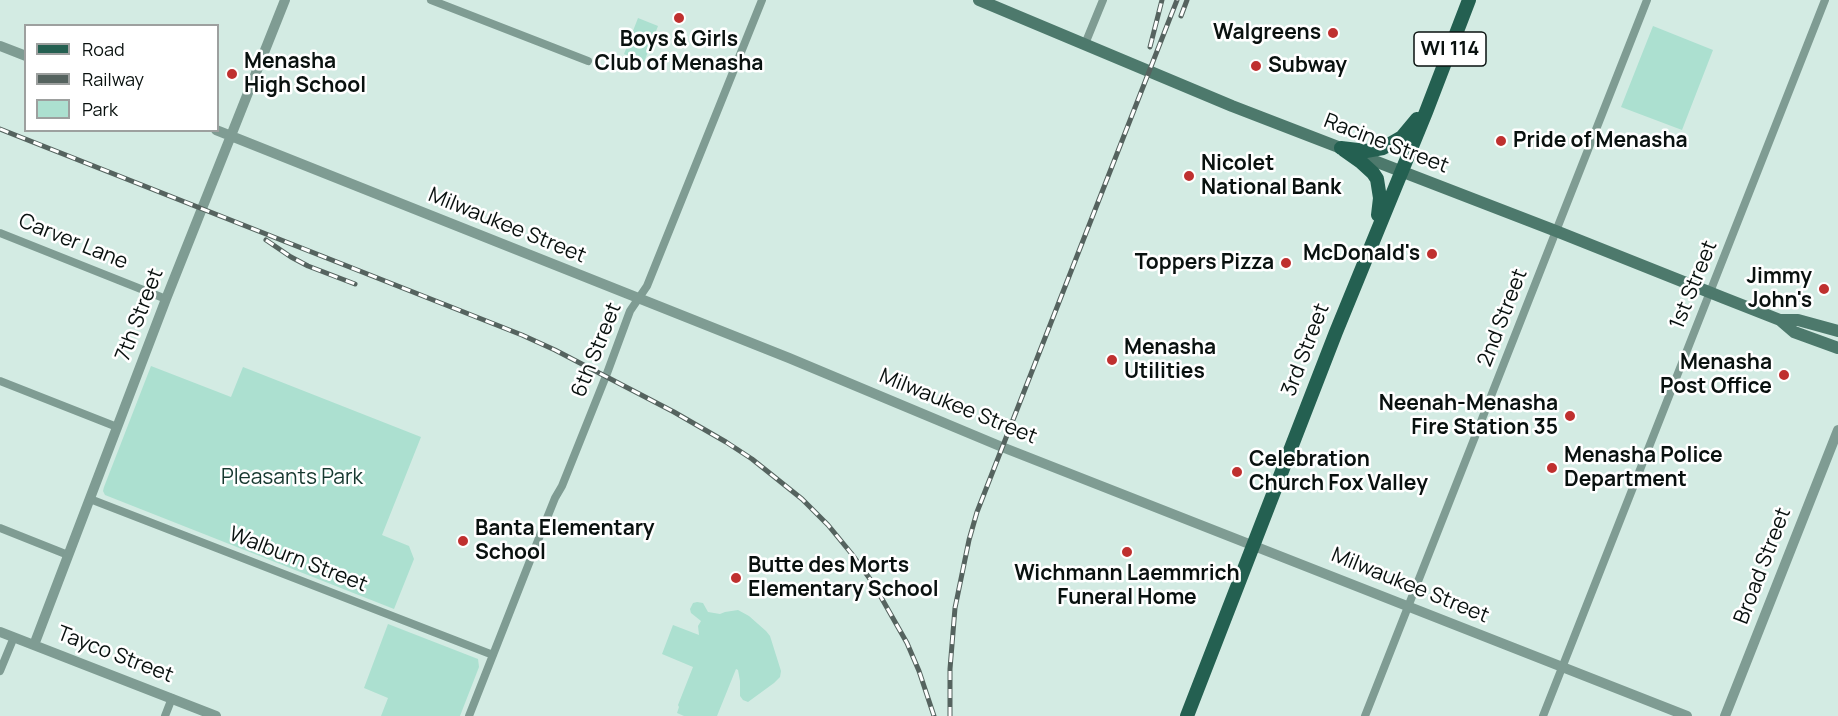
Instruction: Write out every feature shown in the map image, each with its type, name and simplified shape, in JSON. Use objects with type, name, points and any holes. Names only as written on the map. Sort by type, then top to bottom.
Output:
[{"type":"main road","name":"Racine Street","points":[[979,0],[1232,106],[1780,320],[1794,332],[1838,348]]},
{"type":"main road","name":"3rd Street","points":[[1187,716],[1373,237],[1469,0]]},
{"type":"main road","points":[[1341,148],[1375,150],[1396,141],[1408,130],[1430,99]]},
{"type":"main road","points":[[1341,148],[1361,162],[1377,179],[1380,198],[1373,237]]},
{"type":"main road","name":"Racine Street","points":[[1780,320],[1798,320],[1838,332]]},
{"type":"street","name":"7th Street","points":[[34,645],[166,299],[285,0]]},
{"type":"street","points":[[431,0],[588,61]]},
{"type":"street","name":"6th Street","points":[[469,716],[630,311],[647,286],[656,265],[762,0]]},
{"type":"street","points":[[1085,44],[1103,0]]},
{"type":"street","name":"2nd Street","points":[[1365,716],[1647,0]]},
{"type":"street","name":"1st Street","points":[[1543,716],[1825,0]]},
{"type":"street","points":[[0,46],[24,55]]},
{"type":"street","name":"Milwaukee Street","points":[[219,131],[789,358],[1002,447],[1687,716]]},
{"type":"street","name":"Carver Lane","points":[[0,233],[166,299]]},
{"type":"street","points":[[0,381],[117,428]]},
{"type":"street","name":"Broad Street","points":[[1725,716],[1838,430]]},
{"type":"street","name":"Walburn Street","points":[[90,499],[493,655]]},
{"type":"street","points":[[0,528],[68,555]]},
{"type":"street","name":"Tayco Street","points":[[0,632],[216,716]]},
{"type":"street","points":[[0,671],[14,637]]},
{"type":"street","points":[[165,716],[172,698]]},
{"type":"green space","points":[[638,18],[658,26],[644,62],[624,54]]},
{"type":"green space","points":[[1653,26],[1713,50],[1682,130],[1621,107]]},
{"type":"green space","name":"Pleasants Park","points":[[151,366],[231,397],[243,367],[421,437],[382,535],[409,546],[414,559],[394,609],[105,495],[104,487]]},
{"type":"green space","points":[[693,603],[703,603],[708,612],[720,614],[738,610],[749,616],[770,636],[781,671],[780,677],[774,683],[748,702],[740,696],[740,681],[736,669],[717,716],[684,716],[677,713],[693,667],[662,654],[673,625],[699,635],[698,626],[701,621],[691,613],[690,609]]},
{"type":"green space","points":[[388,624],[478,659],[479,667],[460,716],[381,716],[388,698],[364,688]]},
{"type":"railway","points":[[1150,47],[1162,0]]},
{"type":"railway","points":[[950,716],[950,669],[955,608],[977,512],[1177,0]]},
{"type":"railway","points":[[1181,16],[1187,0]]},
{"type":"railway","points":[[0,129],[522,335],[674,412],[726,442],[752,459],[802,499],[851,553],[873,583],[907,643],[934,716]]},
{"type":"railway","points":[[266,240],[308,266],[355,284]]},
{"type":"place","name":"Boys & Girls Club of Menasha","points":[[679,18]]},
{"type":"place","name":"Walgreens","points":[[1333,33]]},
{"type":"place","name":"Subway","points":[[1256,66]]},
{"type":"place","name":"Menasha High School","points":[[232,74]]},
{"type":"place","name":"Pride of Menasha","points":[[1501,141]]},
{"type":"place","name":"Nicolet National Bank","points":[[1189,176]]},
{"type":"place","name":"McDonald's","points":[[1432,254]]},
{"type":"place","name":"Toppers Pizza","points":[[1286,263]]},
{"type":"place","name":"Jimmy John's","points":[[1824,289]]},
{"type":"place","name":"Menasha Utilities","points":[[1112,360]]},
{"type":"place","name":"Menasha Post Office","points":[[1784,375]]},
{"type":"place","name":"Neenah-Menasha Fire Station 35","points":[[1570,416]]},
{"type":"place","name":"Menasha Police Department","points":[[1552,468]]},
{"type":"place","name":"Celebration Church Fox Valley","points":[[1237,472]]},
{"type":"place","name":"Banta Elementary School","points":[[463,541]]},
{"type":"place","name":"Wichmann Laemmrich Funeral Home","points":[[1127,552]]},
{"type":"place","name":"Butte des Morts Elementary School","points":[[736,578]]}]
